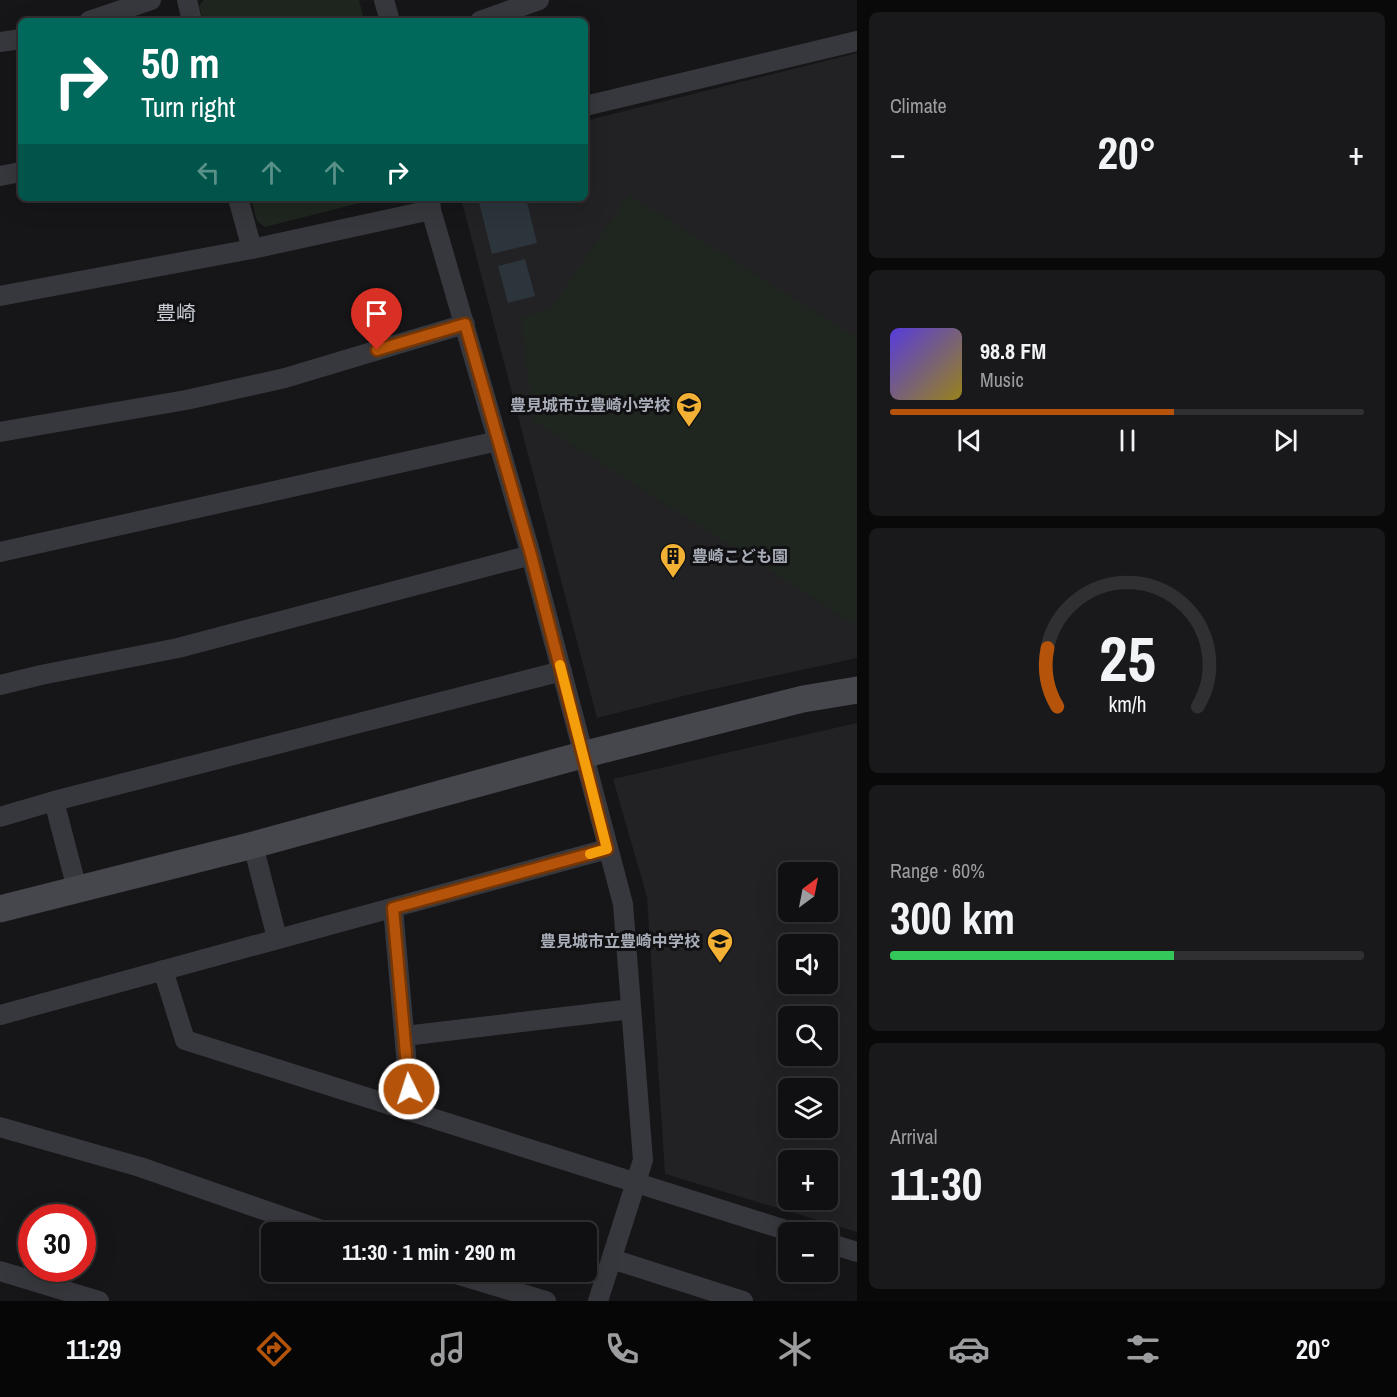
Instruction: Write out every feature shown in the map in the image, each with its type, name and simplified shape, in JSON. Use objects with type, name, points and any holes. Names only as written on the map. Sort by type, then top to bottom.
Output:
[{"type":"street","points":[[98,18],[151,0]]},
{"type":"street","points":[[187,0],[191,18]]},
{"type":"street","points":[[384,0],[389,18]]},
{"type":"street","points":[[488,18],[538,0]]},
{"type":"street","points":[[0,42],[18,39]]},
{"type":"street","points":[[588,105],[857,41]]},
{"type":"street","points":[[0,176],[18,173]]},
{"type":"street","points":[[239,201],[252,249]]},
{"type":"street","points":[[0,296],[252,249],[430,204],[531,555],[623,904],[643,1160],[598,1301]]},
{"type":"street","points":[[0,432],[186,400],[285,378],[465,324]]},
{"type":"street","points":[[0,552],[498,441]]},
{"type":"street","points":[[0,685],[177,648],[531,555]]},
{"type":"street","points":[[0,817],[54,801],[562,671]]},
{"type":"street","points":[[0,909],[253,845],[582,755],[804,699],[857,690]]},
{"type":"street","points":[[54,801],[77,889]]},
{"type":"street","points":[[253,845],[277,938]]},
{"type":"street","points":[[0,1015],[607,849]]},
{"type":"street","points":[[393,908],[409,1089],[405,1109]]},
{"type":"street","points":[[163,970],[185,1040],[778,1228]]},
{"type":"street","points":[[405,1036],[631,1010]]},
{"type":"street","points":[[0,1127],[140,1167],[298,1222]]},
{"type":"street","points":[[838,1246],[857,1252]]},
{"type":"street","points":[[612,1259],[743,1301]]},
{"type":"street","points":[[0,1270],[99,1301]]},
{"type":"street","points":[[482,1282],[546,1301]]},
{"type":"shaded area","points":[[204,0],[359,0],[363,18],[202,18],[199,6]]},
{"type":"shaded area","name":"豊見城市立豊崎小学校","points":[[857,53],[857,658],[695,693],[597,718],[462,201],[588,201],[588,120]]},
{"type":"shaded area","points":[[629,195],[857,338],[857,626],[533,420],[521,316],[549,311]]},
{"type":"shaded area","points":[[252,201],[367,201],[265,227],[257,221]]},
{"type":"shaded area","points":[[479,201],[527,201],[537,243],[492,254]]},
{"type":"shaded area","points":[[525,259],[535,296],[508,303],[498,266]]},
{"type":"shaded area","name":"豊見城市立豊崎中学校","points":[[857,723],[857,1232],[838,1226],[838,1222],[824,1222],[784,1210],[838,1210],[838,1150],[778,1150],[778,1208],[665,1174],[647,897],[613,779]]},
{"type":"slow traffic","points":[[560,665],[607,849],[590,854]]},
{"type":"place","name":"豊見城市立豊崎小学校","points":[[689,428]]},
{"type":"place","name":"豊崎こども園","points":[[673,579]]},
{"type":"place","name":"豊見城市立豊崎中学校","points":[[720,964]]},
{"type":"district","name":"豊崎","points":[[176,313]]},
{"type":"route","points":[[377,350],[465,324],[531,555],[607,849],[393,908],[409,1089]]}]
